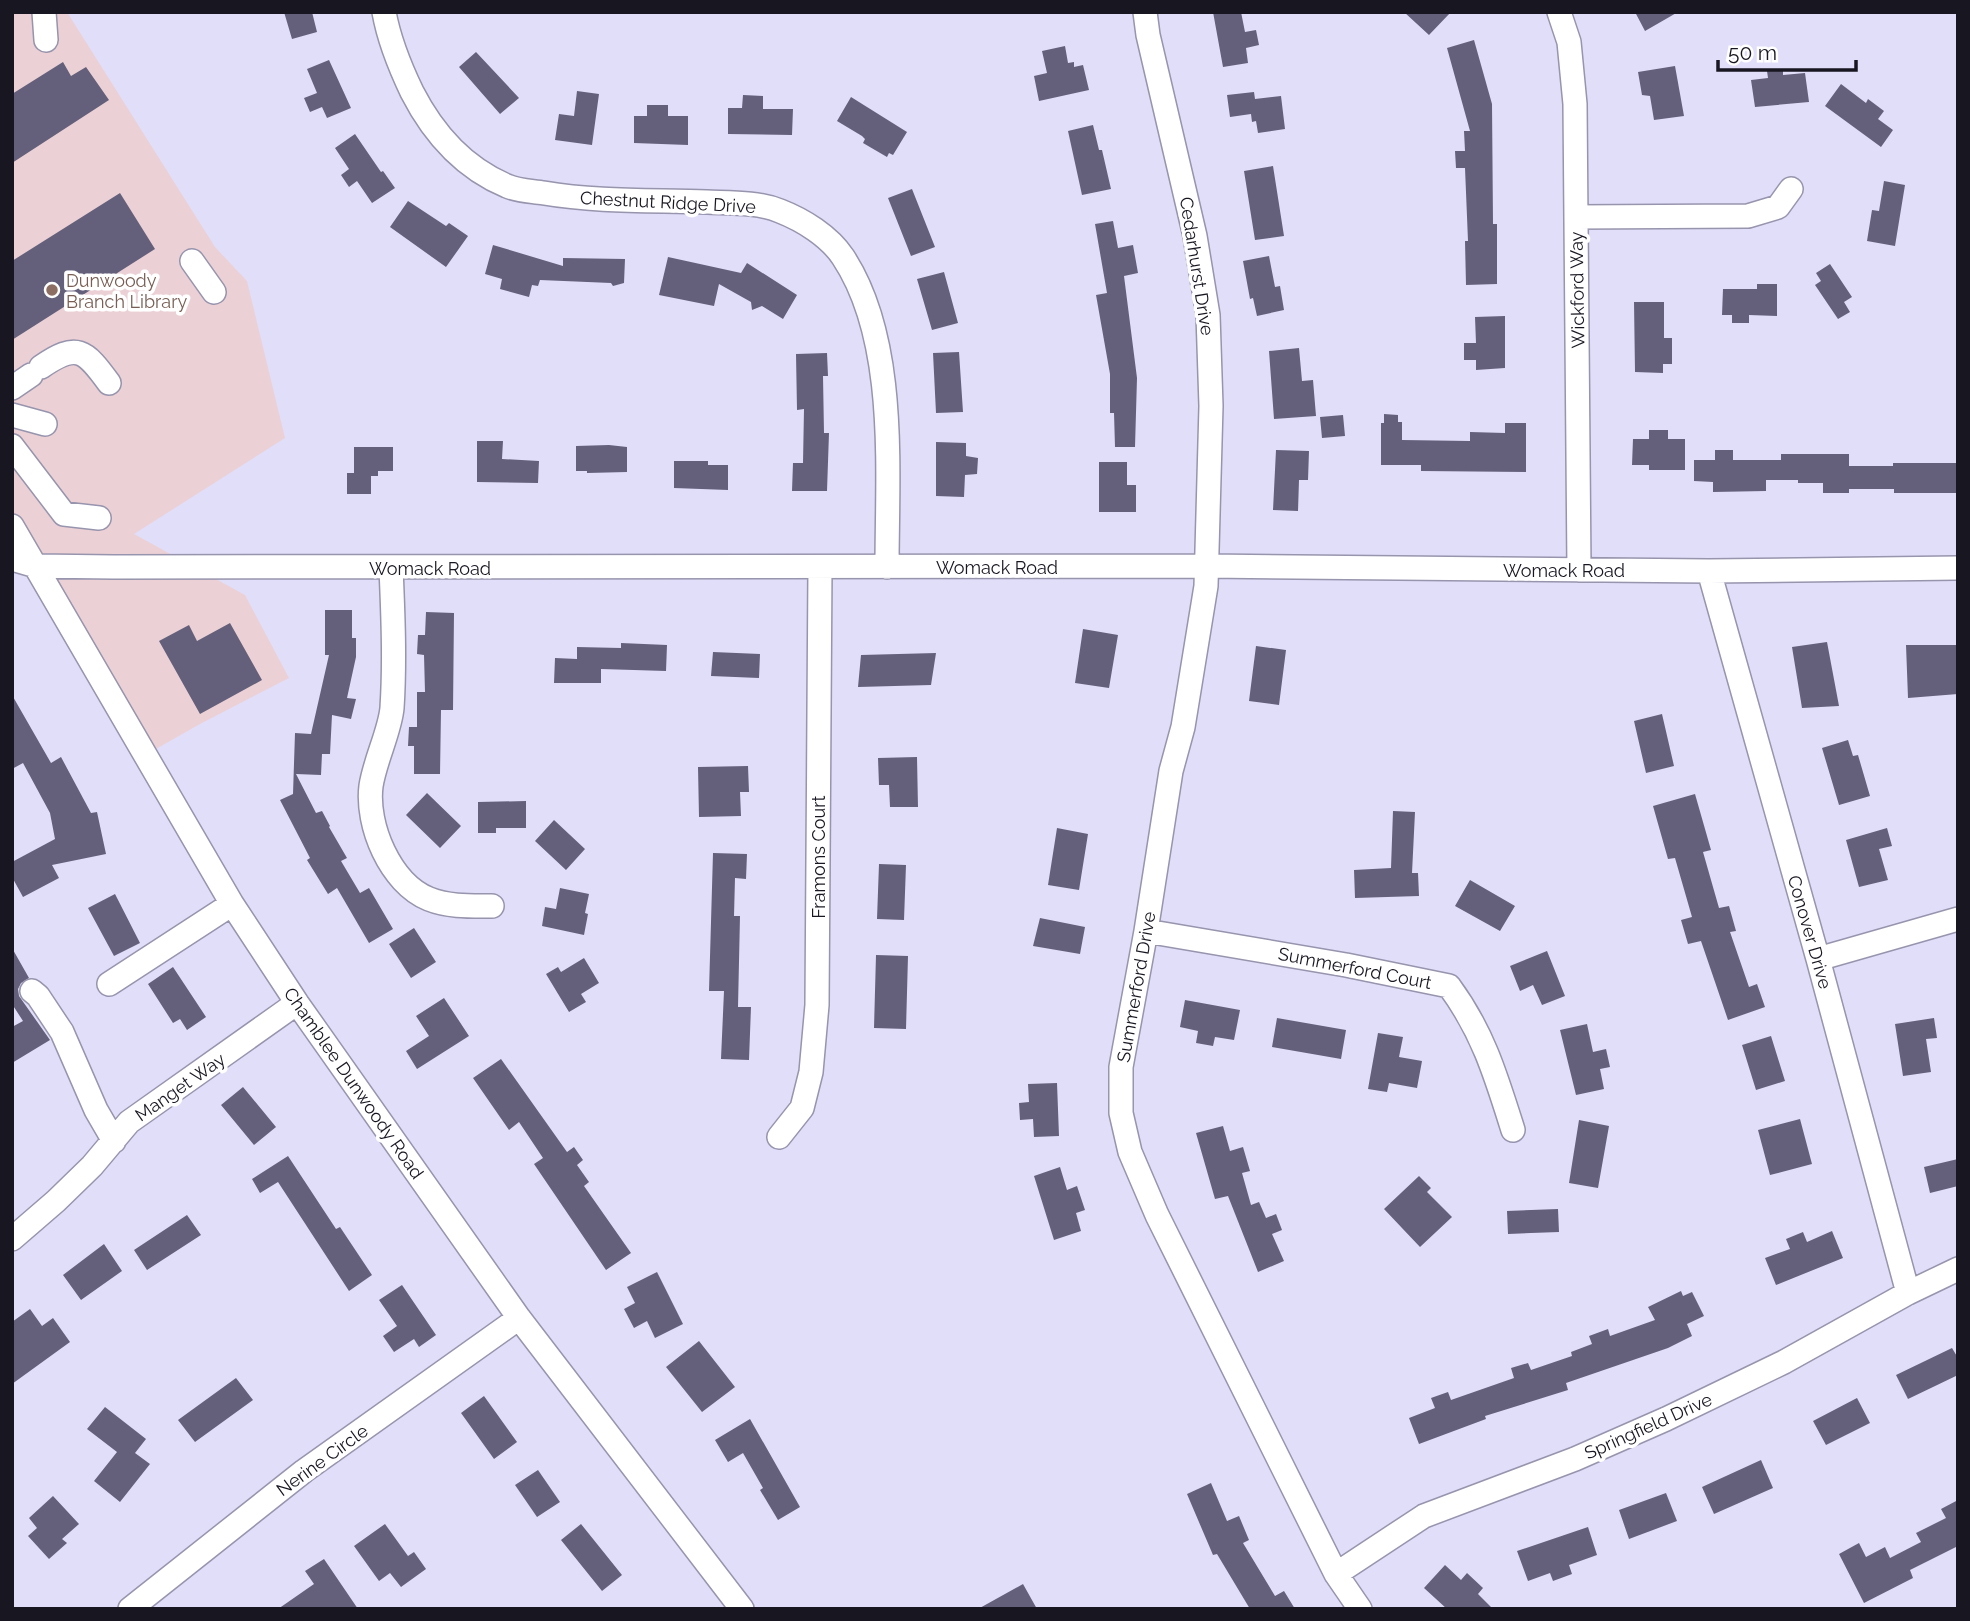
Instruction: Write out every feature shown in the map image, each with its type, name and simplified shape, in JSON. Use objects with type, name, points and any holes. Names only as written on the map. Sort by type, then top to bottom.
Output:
[{"type":"street","points":[[44,12],[46,40]]},
{"type":"street","name":"Chestnut Ridge Drive","points":[[384,12],[400,65],[424,115],[452,150],[482,174],[510,188],[564,196],[743,204],[779,210],[812,226],[842,256],[862,292],[879,350],[887,428],[887,567]]},
{"type":"street","name":"Cedarhurst Drive","points":[[1146,12],[1148,35],[1195,236],[1208,315],[1211,406],[1207,566]]},
{"type":"street","name":"Wickford Way","points":[[1559,12],[1569,42],[1575,104],[1579,570]]},
{"type":"street","points":[[1576,217],[1748,216],[1778,207],[1791,189]]},
{"type":"street","points":[[192,261],[214,292]]},
{"type":"street","points":[[12,388],[59,355],[74,351],[85,355],[109,383]]},
{"type":"street","points":[[12,415],[45,425]]},
{"type":"street","points":[[12,445],[64,514],[99,518]]},
{"type":"street","name":"Chamblee Dunwoody Road","points":[[12,526],[232,904],[297,1003],[519,1318],[741,1609]]},
{"type":"street","points":[[12,559],[36,566]]},
{"type":"street","points":[[12,571],[36,566]]},
{"type":"street","name":"Womack Road","points":[[36,566],[1207,566],[1579,570],[1958,568]]},
{"type":"street","name":"Summerford Drive","points":[[1207,566],[1193,676],[1171,771],[1121,1067],[1121,1113],[1130,1152],[1157,1215],[1336,1574],[1360,1609]]},
{"type":"street","name":"Framons Court","points":[[779,1137],[802,1108],[811,1072],[817,1005],[820,567]]},
{"type":"street","points":[[391,568],[392,711],[378,754],[371,788],[372,818],[378,839],[400,878],[427,899],[459,906],[492,906]]},
{"type":"street","name":"Conover Drive","points":[[1709,570],[1908,1293]]},
{"type":"street","points":[[109,984],[232,904]]},
{"type":"street","points":[[1818,959],[1958,919]]},
{"type":"street","name":"Summerford Court","points":[[1146,931],[1346,965],[1450,986],[1464,1006],[1486,1049],[1513,1130]]},
{"type":"street","points":[[32,992],[38,996],[62,1032],[90,1099],[114,1141]]},
{"type":"street","name":"Manget Way","points":[[12,1240],[56,1201],[129,1122],[297,1003]]},
{"type":"street","name":"Springfield Drive","points":[[1336,1574],[1424,1516],[1575,1459],[1666,1419],[1784,1362],[1908,1293],[1958,1269]]},
{"type":"street","name":"Nerine Circle","points":[[130,1609],[304,1472],[519,1318]]},
{"type":"shaded area","points":[[12,12],[67,12],[215,247],[247,281],[285,438],[134,534],[245,595],[289,678],[140,758],[12,550]]},
{"type":"building","points":[[284,12],[312,12],[317,32],[292,39]]},
{"type":"building","points":[[1213,12],[1241,12],[1245,32],[1256,30],[1259,45],[1246,48],[1248,63],[1223,67]]},
{"type":"building","points":[[1404,12],[1451,12],[1429,35]]},
{"type":"building","points":[[1635,12],[1678,12],[1645,31]]},
{"type":"building","points":[[1474,40],[1492,104],[1493,224],[1497,224],[1497,284],[1466,285],[1465,241],[1468,241],[1465,168],[1456,168],[1455,151],[1465,151],[1464,131],[1470,131],[1447,48]]},
{"type":"building","points":[[1065,46],[1068,63],[1074,62],[1074,67],[1083,65],[1089,90],[1039,101],[1034,76],[1047,73],[1042,51]]},
{"type":"building","points":[[476,52],[519,98],[500,114],[459,67]]},
{"type":"building","points":[[329,60],[351,108],[327,118],[322,107],[310,112],[304,98],[317,93],[307,69]]},
{"type":"building","points":[[63,62],[71,76],[86,67],[109,100],[12,163],[12,94]]},
{"type":"building","points":[[1675,66],[1684,116],[1654,120],[1650,96],[1642,95],[1638,72]]},
{"type":"building","points":[[1783,69],[1783,75],[1805,73],[1809,102],[1755,107],[1751,80],[1768,78],[1767,71]]},
{"type":"building","points":[[1841,84],[1866,103],[1868,99],[1884,111],[1878,119],[1893,130],[1881,147],[1825,106]]},
{"type":"building","points":[[577,91],[599,94],[592,145],[555,140],[559,114],[574,116]]},
{"type":"building","points":[[1254,92],[1255,99],[1281,96],[1285,129],[1258,133],[1256,121],[1252,122],[1251,114],[1230,117],[1227,95]]},
{"type":"building","points":[[743,95],[763,96],[763,109],[793,109],[792,135],[728,134],[728,108],[742,108]]},
{"type":"building","points":[[851,97],[907,132],[893,155],[889,153],[887,157],[863,143],[865,139],[862,136],[837,121]]},
{"type":"building","points":[[647,105],[668,105],[668,116],[688,116],[688,145],[634,143],[634,116],[647,116]]},
{"type":"building","points":[[1093,125],[1111,189],[1082,195],[1068,131]]},
{"type":"building","points":[[355,134],[395,188],[372,203],[357,181],[349,187],[341,175],[349,169],[335,148]]},
{"type":"building","points":[[1273,166],[1284,236],[1255,240],[1244,171]]},
{"type":"building","points":[[1884,181],[1905,185],[1895,246],[1867,241],[1872,210],[1879,211]]},
{"type":"building","points":[[912,189],[935,247],[911,256],[888,198]]},
{"type":"building","name":"Dunwoody Branch Library","points":[[120,193],[155,249],[12,340],[12,261]]},
{"type":"building","points":[[408,201],[446,226],[449,223],[468,236],[446,267],[390,227]]},
{"type":"building","points":[[1113,221],[1118,248],[1133,245],[1138,273],[1124,276],[1137,378],[1135,447],[1115,447],[1114,413],[1110,413],[1110,374],[1096,295],[1107,293],[1095,224]]},
{"type":"building","points":[[493,245],[563,266],[563,258],[625,259],[624,283],[613,286],[611,283],[540,280],[538,286],[532,285],[529,297],[500,289],[502,279],[485,274]]},
{"type":"building","points":[[1269,256],[1275,287],[1280,286],[1284,310],[1257,316],[1253,298],[1250,299],[1243,261]]},
{"type":"building","points":[[668,257],[741,273],[747,263],[797,295],[783,319],[762,306],[752,310],[751,302],[719,284],[714,306],[659,295]]},
{"type":"building","points":[[1830,264],[1852,297],[1844,302],[1850,312],[1838,319],[1815,285],[1821,281],[1816,273]]},
{"type":"building","points":[[944,272],[958,323],[932,330],[917,279]]},
{"type":"building","points":[[1757,284],[1777,284],[1777,316],[1749,315],[1749,323],[1732,323],[1732,315],[1722,315],[1723,289],[1757,289]]},
{"type":"building","points":[[1634,302],[1664,302],[1664,338],[1672,338],[1672,364],[1663,364],[1663,373],[1635,372]]},
{"type":"building","points":[[1505,316],[1505,368],[1476,370],[1476,360],[1464,360],[1464,343],[1476,343],[1475,317]]},
{"type":"building","points":[[1299,348],[1302,381],[1313,380],[1316,416],[1274,419],[1269,351]]},
{"type":"building","points":[[959,352],[963,412],[936,413],[933,353]]},
{"type":"building","points":[[827,353],[828,376],[823,376],[824,433],[829,433],[827,491],[792,491],[793,463],[803,463],[804,409],[797,410],[796,354]]},
{"type":"building","points":[[1384,414],[1398,415],[1398,422],[1402,422],[1402,440],[1470,441],[1470,432],[1505,433],[1505,423],[1526,423],[1526,472],[1421,471],[1421,465],[1381,465],[1381,423],[1384,423]]},
{"type":"building","points":[[1343,415],[1345,436],[1322,438],[1320,417]]},
{"type":"building","points":[[1649,430],[1668,430],[1668,439],[1685,439],[1685,470],[1649,470],[1649,465],[1632,465],[1633,439],[1649,439]]},
{"type":"building","points":[[477,441],[503,441],[502,459],[539,461],[538,483],[477,482]]},
{"type":"building","points":[[936,442],[966,443],[966,456],[978,458],[977,474],[965,475],[964,497],[936,496]]},
{"type":"building","points":[[576,446],[627,447],[627,472],[576,471]]},
{"type":"building","points":[[354,447],[393,447],[393,471],[378,471],[378,476],[371,476],[371,494],[347,494],[347,473],[354,473]]},
{"type":"building","points":[[1276,450],[1309,451],[1308,480],[1299,480],[1298,511],[1273,510]]},
{"type":"building","points":[[1715,450],[1733,450],[1733,460],[1781,460],[1781,454],[1849,454],[1849,466],[1958,463],[1958,493],[1894,493],[1894,489],[1849,489],[1849,493],[1823,493],[1823,483],[1798,483],[1798,480],[1766,480],[1766,491],[1713,492],[1713,482],[1694,481],[1694,460],[1715,460]]},
{"type":"building","points":[[674,461],[708,461],[708,465],[728,465],[728,490],[674,488]]},
{"type":"building","points":[[1099,462],[1127,462],[1127,485],[1136,485],[1136,512],[1099,512]]},
{"type":"building","points":[[325,610],[352,610],[352,638],[356,638],[356,657],[347,698],[356,699],[351,719],[332,715],[330,754],[322,754],[321,775],[296,774],[316,813],[322,811],[347,858],[341,861],[360,893],[369,888],[393,929],[369,943],[337,888],[328,894],[307,860],[310,858],[280,800],[293,794],[295,733],[311,734],[329,655],[325,655]]},
{"type":"building","points":[[426,612],[454,613],[453,710],[441,710],[440,774],[414,774],[414,746],[408,746],[409,727],[417,727],[417,692],[425,692],[424,655],[417,654],[418,635],[425,635]]},
{"type":"building","points":[[230,623],[262,680],[200,714],[159,641],[189,625],[197,641]]},
{"type":"building","points":[[1083,629],[1118,635],[1109,688],[1075,683]]},
{"type":"building","points":[[1827,642],[1839,706],[1802,708],[1792,647]]},
{"type":"building","points":[[621,643],[667,645],[666,671],[601,669],[601,683],[554,683],[555,658],[577,659],[577,647],[621,648]]},
{"type":"building","points":[[1906,645],[1958,645],[1958,694],[1908,698]]},
{"type":"building","points":[[1256,646],[1286,650],[1279,705],[1249,701]]},
{"type":"building","points":[[713,652],[760,654],[759,678],[711,676]]},
{"type":"building","points":[[936,653],[931,685],[858,687],[861,655]]},
{"type":"building","points":[[12,695],[51,763],[61,757],[91,813],[97,812],[106,854],[52,865],[59,878],[23,897],[12,877],[12,862],[55,839],[50,813],[23,763],[12,769]]},
{"type":"building","points":[[1662,714],[1674,766],[1646,773],[1634,721]]},
{"type":"building","points":[[1848,740],[1853,756],[1858,755],[1870,796],[1839,805],[1822,748]]},
{"type":"building","points":[[917,757],[918,807],[890,807],[889,785],[879,785],[878,758]]},
{"type":"building","points":[[748,766],[749,792],[740,792],[741,816],[699,817],[698,767]]},
{"type":"building","points":[[427,793],[461,826],[440,848],[406,815]]},
{"type":"building","points":[[1695,794],[1711,850],[1703,852],[1719,908],[1729,906],[1736,931],[1730,932],[1749,987],[1757,984],[1765,1007],[1728,1020],[1701,941],[1688,944],[1681,920],[1692,917],[1675,858],[1668,859],[1653,806]]},
{"type":"building","points":[[526,801],[526,828],[496,828],[496,833],[478,833],[478,802]]},
{"type":"building","points":[[1393,811],[1415,812],[1412,873],[1418,873],[1419,896],[1355,898],[1354,870],[1391,868]]},
{"type":"building","points":[[554,820],[585,849],[566,870],[535,841]]},
{"type":"building","points":[[1057,828],[1088,834],[1079,890],[1048,885]]},
{"type":"building","points":[[1887,828],[1892,846],[1879,849],[1888,880],[1859,887],[1846,840]]},
{"type":"building","points":[[713,853],[747,854],[746,879],[735,878],[734,916],[740,916],[738,1007],[751,1007],[749,1060],[721,1059],[724,991],[709,991]]},
{"type":"building","points":[[879,864],[906,865],[904,920],[877,919]]},
{"type":"building","points":[[1470,880],[1515,906],[1500,931],[1455,906]]},
{"type":"building","points":[[560,888],[589,894],[584,935],[542,926],[545,907],[556,909]]},
{"type":"building","points":[[115,894],[140,943],[114,956],[88,908]]},
{"type":"building","points":[[1040,918],[1085,927],[1080,954],[1033,946]]},
{"type":"building","points":[[414,928],[436,962],[411,978],[389,944]]},
{"type":"building","points":[[12,948],[29,978],[21,983],[19,996],[50,1040],[12,1063],[12,1027],[23,1021],[12,1004]]},
{"type":"building","points":[[1547,951],[1565,996],[1542,1005],[1533,985],[1520,991],[1510,966]]},
{"type":"building","points":[[876,955],[908,956],[906,1029],[874,1028]]},
{"type":"building","points":[[584,958],[599,983],[581,994],[586,1002],[569,1012],[546,974],[558,967],[561,972]]},
{"type":"building","points":[[173,967],[206,1017],[187,1030],[180,1019],[173,1023],[148,984]]},
{"type":"building","points":[[444,998],[469,1036],[417,1069],[406,1051],[429,1036],[416,1016]]},
{"type":"building","points":[[1185,1000],[1240,1010],[1234,1040],[1215,1037],[1213,1046],[1196,1043],[1198,1031],[1180,1027]]},
{"type":"building","points":[[1277,1018],[1346,1030],[1341,1059],[1272,1047]]},
{"type":"building","points":[[1934,1018],[1937,1038],[1926,1039],[1931,1072],[1903,1076],[1895,1024]]},
{"type":"building","points":[[1587,1024],[1593,1052],[1606,1049],[1610,1067],[1600,1069],[1604,1089],[1576,1095],[1560,1030]]},
{"type":"building","points":[[1378,1033],[1403,1037],[1399,1057],[1422,1061],[1417,1088],[1389,1083],[1387,1092],[1368,1089]]},
{"type":"building","points":[[1771,1036],[1785,1081],[1756,1090],[1742,1045]]},
{"type":"building","points":[[501,1059],[567,1152],[574,1147],[583,1160],[577,1165],[589,1182],[584,1186],[631,1253],[606,1270],[534,1164],[543,1158],[519,1122],[509,1130],[473,1078]]},
{"type":"building","points":[[1057,1083],[1059,1136],[1034,1137],[1033,1119],[1020,1120],[1019,1103],[1029,1102],[1028,1084]]},
{"type":"building","points":[[243,1087],[276,1127],[254,1145],[221,1105]]},
{"type":"building","points":[[1800,1119],[1812,1164],[1770,1175],[1758,1130]]},
{"type":"building","points":[[1579,1120],[1609,1126],[1598,1188],[1569,1183]]},
{"type":"building","points":[[1223,1126],[1230,1151],[1243,1147],[1250,1171],[1242,1173],[1251,1205],[1259,1202],[1266,1218],[1276,1214],[1282,1230],[1272,1234],[1284,1261],[1258,1272],[1228,1196],[1215,1199],[1196,1133]]},
{"type":"building","points":[[288,1156],[336,1229],[340,1227],[372,1275],[349,1291],[278,1182],[260,1193],[252,1179]]},
{"type":"building","points":[[1958,1159],[1958,1186],[1930,1193],[1924,1167]]},
{"type":"building","points":[[1060,1167],[1067,1190],[1077,1186],[1085,1210],[1076,1213],[1081,1231],[1054,1240],[1034,1176]]},
{"type":"building","points":[[1419,1176],[1431,1188],[1427,1192],[1452,1217],[1420,1247],[1384,1209]]},
{"type":"building","points":[[1558,1209],[1559,1232],[1508,1234],[1507,1211]]},
{"type":"building","points":[[187,1215],[201,1235],[147,1270],[134,1250]]},
{"type":"building","points":[[1832,1231],[1843,1258],[1776,1285],[1765,1258],[1790,1249],[1786,1239],[1803,1232],[1807,1242]]},
{"type":"building","points":[[104,1244],[122,1271],[81,1300],[63,1275]]},
{"type":"building","points":[[657,1272],[683,1324],[655,1338],[647,1321],[634,1328],[624,1309],[635,1303],[627,1287]]},
{"type":"building","points":[[402,1285],[436,1335],[419,1347],[414,1339],[394,1352],[383,1336],[397,1326],[379,1300]]},
{"type":"building","points":[[1681,1291],[1683,1296],[1692,1292],[1704,1316],[1687,1324],[1692,1336],[1668,1348],[1566,1383],[1568,1390],[1485,1416],[1486,1419],[1419,1444],[1409,1418],[1435,1408],[1431,1398],[1448,1392],[1451,1400],[1514,1378],[1511,1368],[1528,1363],[1531,1370],[1572,1356],[1571,1352],[1592,1344],[1589,1336],[1608,1329],[1610,1336],[1655,1320],[1648,1307]]},
{"type":"building","points":[[30,1309],[42,1326],[53,1318],[70,1342],[12,1384],[12,1322]]},
{"type":"building","points":[[699,1341],[735,1387],[702,1412],[666,1367]]},
{"type":"building","points":[[1952,1348],[1958,1358],[1958,1375],[1908,1399],[1896,1375]]},
{"type":"building","points":[[236,1378],[253,1400],[195,1442],[178,1420]]},
{"type":"building","points":[[484,1396],[517,1442],[494,1459],[461,1413]]},
{"type":"building","points":[[1857,1398],[1870,1423],[1826,1445],[1813,1421]]},
{"type":"building","points":[[105,1407],[146,1439],[135,1453],[150,1464],[120,1502],[94,1481],[117,1452],[87,1429]]},
{"type":"building","points":[[750,1419],[800,1507],[778,1520],[743,1453],[728,1462],[715,1440]]},
{"type":"building","points":[[1761,1460],[1773,1488],[1714,1514],[1702,1487]]},
{"type":"building","points":[[538,1470],[560,1502],[537,1517],[515,1485]]},
{"type":"building","points":[[1211,1483],[1227,1521],[1239,1516],[1249,1540],[1243,1543],[1275,1596],[1284,1591],[1295,1609],[1250,1609],[1217,1554],[1213,1555],[1187,1494]]},
{"type":"building","points":[[1666,1493],[1677,1521],[1629,1539],[1619,1510]]},
{"type":"building","points":[[53,1496],[79,1524],[62,1539],[67,1543],[49,1559],[28,1536],[37,1528],[29,1518]]},
{"type":"building","points":[[1958,1500],[1958,1546],[1910,1570],[1913,1578],[1864,1603],[1839,1554],[1859,1543],[1866,1557],[1885,1547],[1890,1558],[1921,1542],[1916,1533],[1946,1518],[1941,1509]]},
{"type":"building","points":[[385,1524],[408,1556],[414,1552],[426,1569],[401,1587],[390,1573],[379,1581],[354,1546]]},
{"type":"building","points":[[581,1524],[622,1575],[602,1591],[561,1540]]},
{"type":"building","points":[[1588,1527],[1597,1555],[1569,1565],[1572,1574],[1553,1581],[1550,1573],[1528,1581],[1517,1551]]},
{"type":"building","points":[[324,1559],[358,1609],[278,1609],[314,1584],[305,1571]]},
{"type":"building","points":[[1445,1565],[1461,1580],[1467,1573],[1483,1588],[1478,1594],[1493,1609],[1447,1609],[1424,1588]]},
{"type":"building","points":[[1023,1584],[1037,1609],[978,1609]]},
{"type":"place","name":"Dunwoody Branch Library","points":[[52,290]]}]
